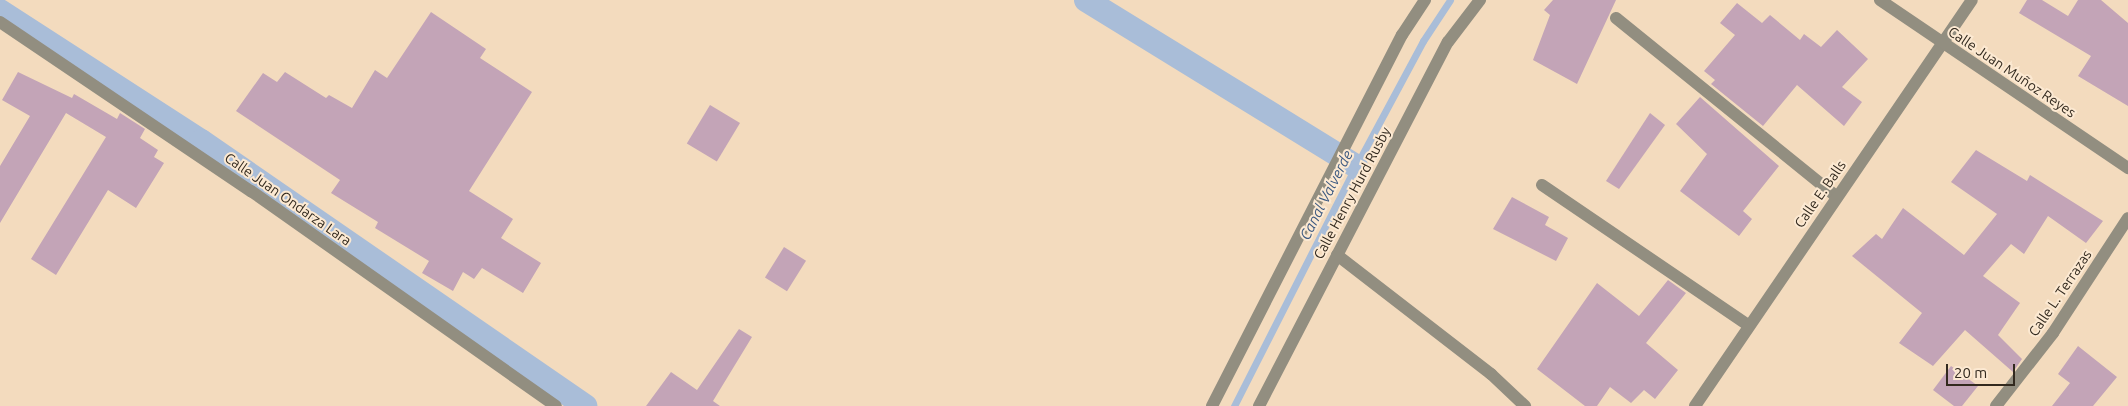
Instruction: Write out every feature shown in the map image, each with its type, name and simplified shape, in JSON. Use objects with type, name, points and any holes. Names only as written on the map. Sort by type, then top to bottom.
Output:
[{"type":"street","name":"Calle Henry Hurd Rusby","points":[[1212,406],[1402,35],[1425,0]]},
{"type":"street","name":"Calle Henry Hurd Rusby","points":[[1260,406],[1448,42],[1480,0]]},
{"type":"street","name":"Calle Juan Muñoz Reyes","points":[[1880,0],[2128,168]]},
{"type":"street","name":"Calle E. Balls","points":[[1695,406],[1748,325],[1972,0]]},
{"type":"street","points":[[1616,18],[1836,197]]},
{"type":"street","name":"Calle Juan Ondarza Lara","points":[[0,22],[251,191],[548,404]]},
{"type":"street","points":[[1542,185],[1748,325]]},
{"type":"street","name":"Calle L. Terrazas","points":[[1996,406],[2053,333],[2128,218]]},
{"type":"street","points":[[1337,255],[1491,374],[1525,406]]},
{"type":"building","points":[[1553,0],[1616,0],[1577,84],[1533,60],[1550,15],[1544,10]]},
{"type":"building","points":[[2027,0],[2042,0],[2068,16],[2078,0],[2101,0],[2128,23],[2128,106],[2078,76],[2091,56],[2019,13]]},
{"type":"building","points":[[1737,3],[1762,23],[1770,15],[1800,40],[1804,34],[1821,47],[1837,30],[1868,59],[1842,87],[1862,102],[1844,126],[1797,85],[1763,126],[1711,84],[1715,80],[1704,71],[1735,35],[1720,23]]},
{"type":"building","points":[[431,12],[486,49],[480,58],[532,92],[469,191],[513,219],[501,238],[541,263],[523,293],[482,268],[474,279],[463,272],[453,291],[422,273],[429,261],[375,228],[378,222],[331,193],[340,180],[236,111],[263,73],[277,82],[285,72],[326,98],[329,95],[352,108],[375,70],[387,78]]},
{"type":"building","points":[[18,72],[72,98],[74,94],[117,119],[120,113],[145,129],[140,138],[158,150],[154,157],[164,163],[136,208],[108,190],[56,275],[31,259],[106,137],[66,113],[0,223],[0,166],[30,116],[2,100]]},
{"type":"building","points":[[1700,97],[1779,166],[1743,211],[1752,219],[1739,236],[1680,191],[1707,154],[1676,124]]},
{"type":"building","points":[[710,105],[740,123],[717,162],[687,144]]},
{"type":"building","points":[[1650,113],[1665,125],[1619,189],[1606,181]]},
{"type":"building","points":[[1976,150],[2027,181],[2030,175],[2103,221],[2086,243],[2048,216],[2024,254],[2011,244],[1983,276],[2020,303],[1998,335],[2022,359],[2013,372],[1965,330],[1933,366],[1899,343],[1922,313],[1852,256],[1876,234],[1882,239],[1903,208],[1964,255],[1997,214],[1951,182]]},
{"type":"building","points":[[1512,197],[1549,217],[1545,225],[1568,238],[1556,261],[1493,229]]},
{"type":"building","points":[[784,247],[806,261],[787,291],[765,278]]},
{"type":"building","points":[[1668,280],[1686,293],[1646,343],[1678,370],[1655,399],[1644,390],[1631,403],[1610,387],[1597,406],[1585,406],[1537,369],[1597,283],[1639,316]]},
{"type":"building","points":[[739,329],[752,337],[713,401],[720,406],[646,406],[671,372],[697,390]]},
{"type":"building","points":[[2078,346],[2117,377],[2093,406],[2052,406],[2070,383],[2058,374]]},
{"type":"building","points":[[1951,366],[1978,386],[1962,406],[1954,406],[1933,390]]},
{"type":"waterway","points":[[1086,0],[1356,166]]},
{"type":"waterway","name":"Canal Valverde","points":[[1234,406],[1356,166],[1423,41],[1450,0]]},
{"type":"waterway","points":[[0,11],[201,141],[585,406]]}]
